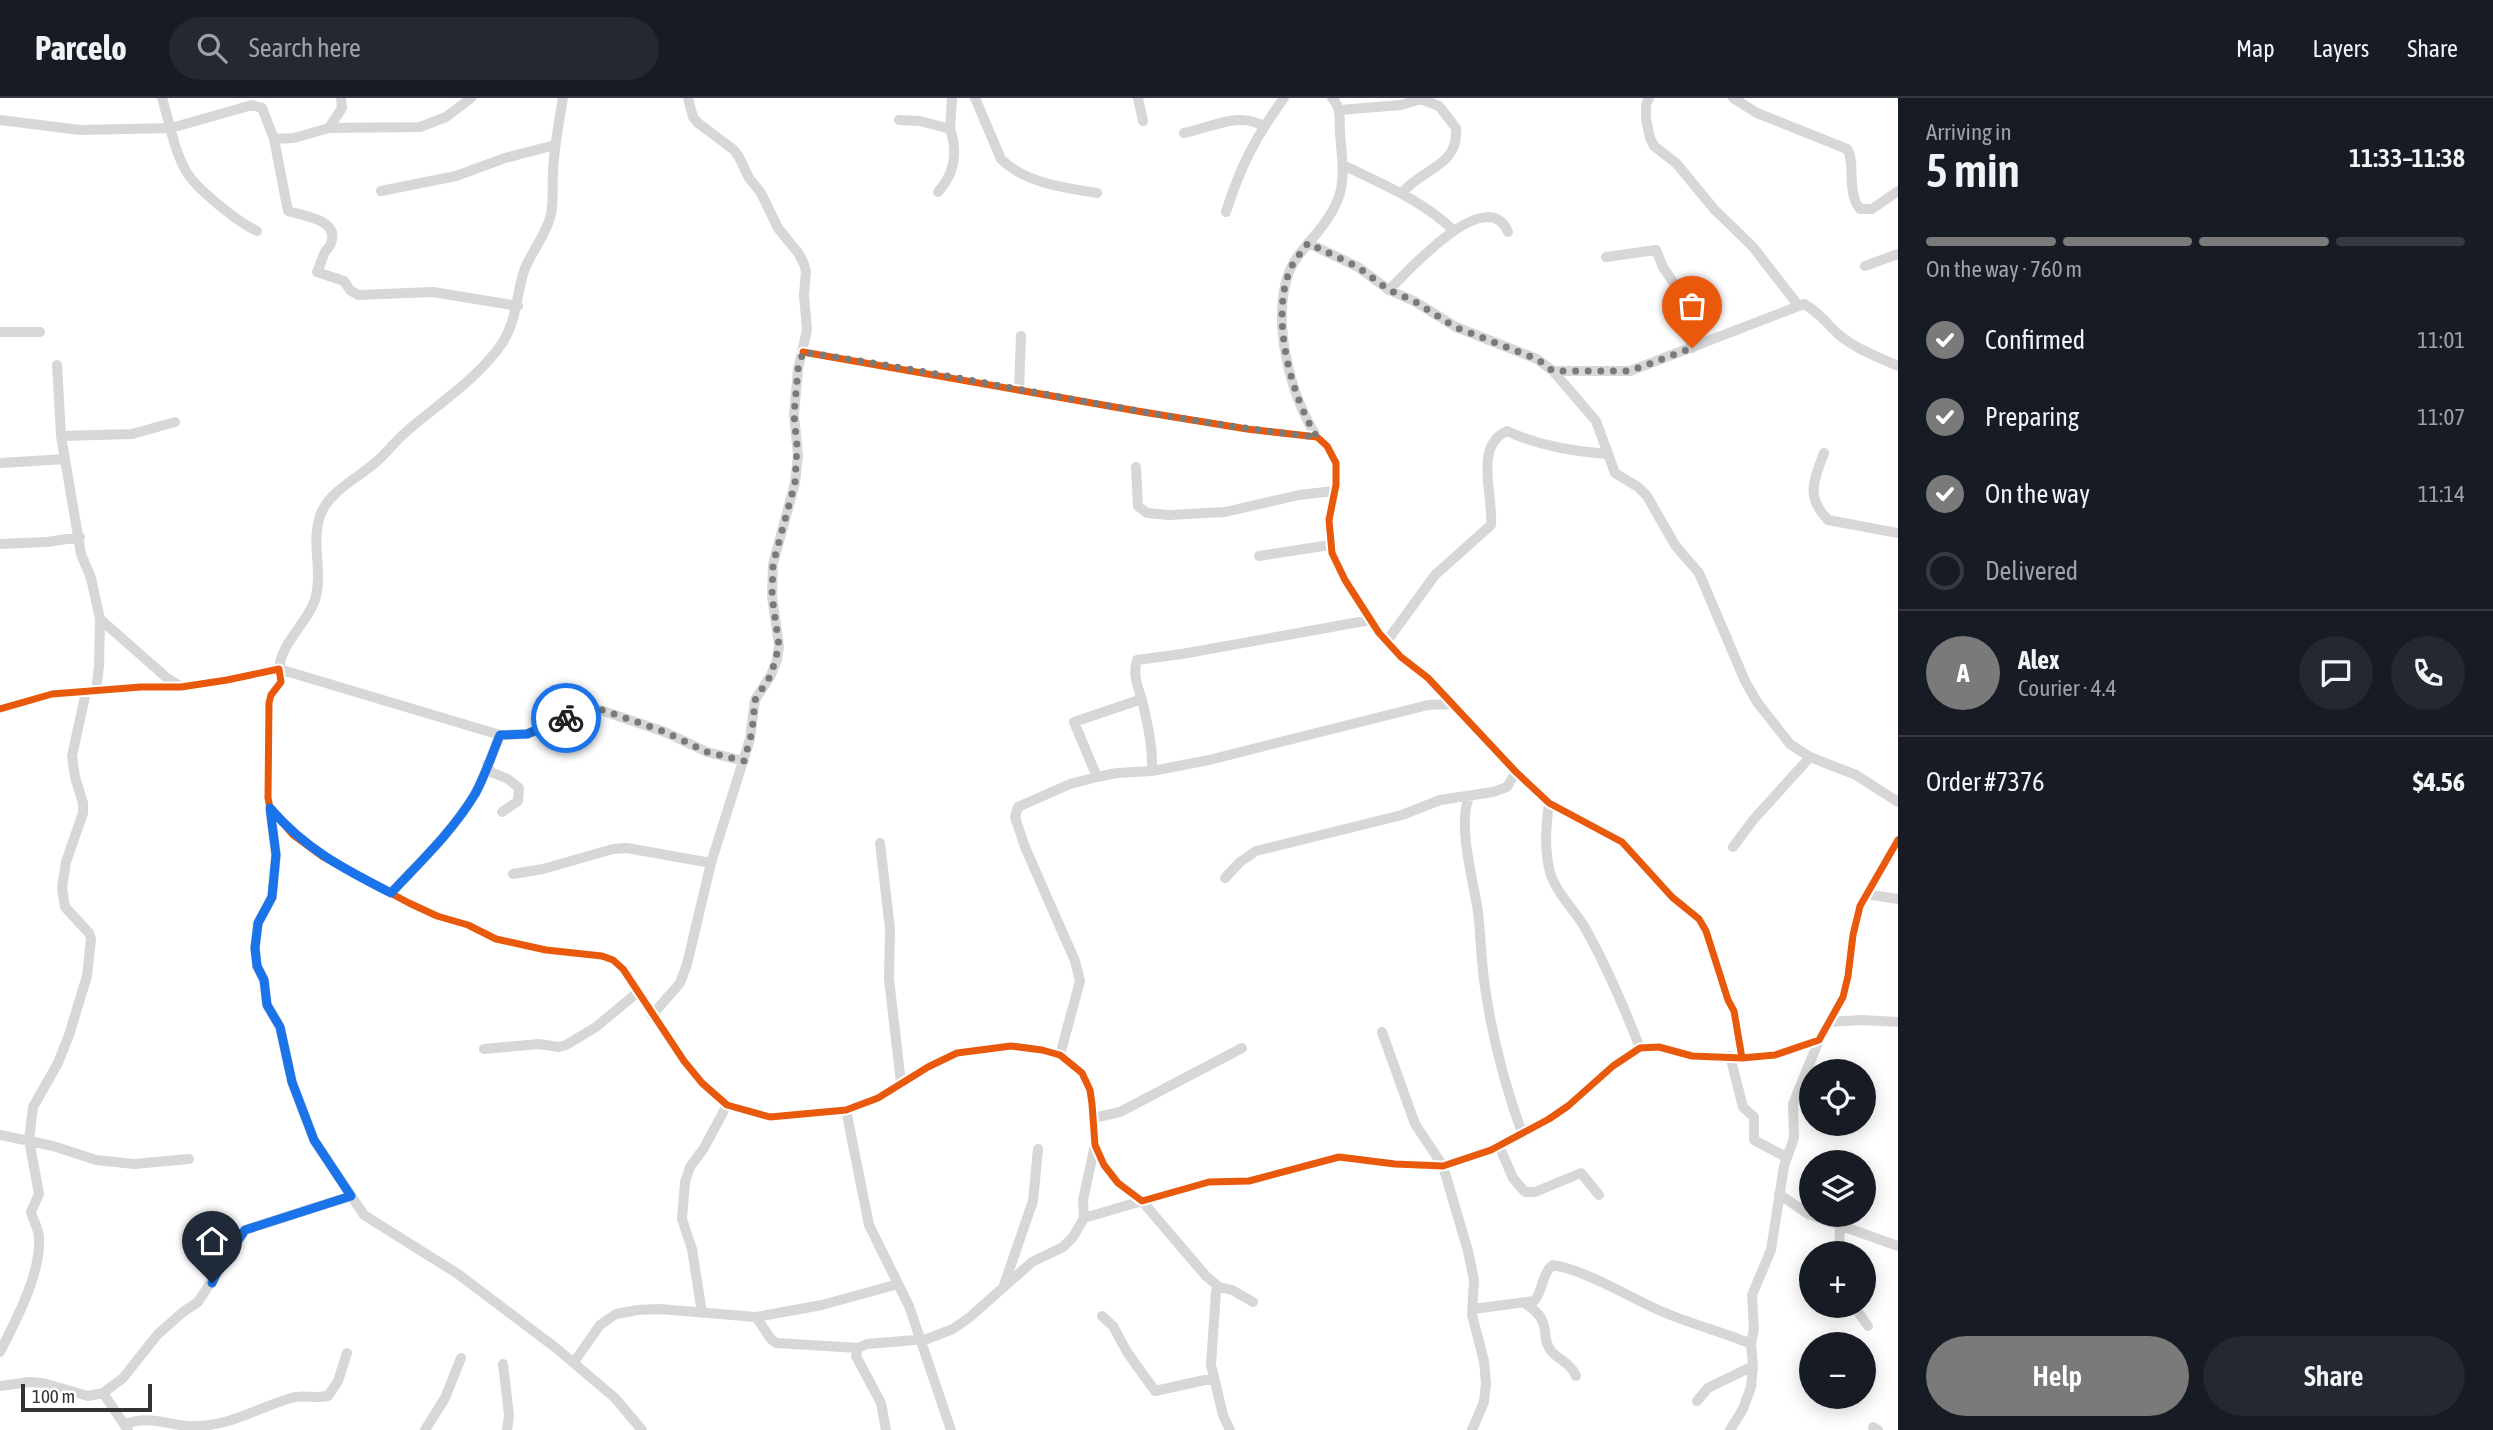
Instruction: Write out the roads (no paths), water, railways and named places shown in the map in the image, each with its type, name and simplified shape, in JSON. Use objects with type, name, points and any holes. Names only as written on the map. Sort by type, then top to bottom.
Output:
[{"type":"street","points":[[162,98],[187,172],[207,194],[248,227],[257,231]]},
{"type":"street","points":[[329,128],[342,108],[341,98]]},
{"type":"street","points":[[274,139],[294,138],[329,128],[420,127],[446,117],[471,98]]},
{"type":"street","points":[[563,98],[555,145],[551,215],[524,270],[515,317],[504,340],[492,356],[378,460],[332,495],[316,524],[316,597],[280,659],[281,682],[271,695],[267,785],[276,855],[272,897],[258,923],[255,948],[257,966],[264,980],[267,1005],[280,1027],[292,1082],[314,1140],[364,1215],[458,1274],[574,1362],[615,1398],[642,1430]]},
{"type":"street","points":[[652,1015],[680,983],[687,964],[711,863],[752,732],[755,700],[771,675],[779,646],[772,596],[773,564],[795,483],[797,446],[794,415],[798,369],[807,330],[804,295],[806,271],[799,254],[778,228],[761,193],[749,178],[734,150],[698,123],[693,117],[688,98]]},
{"type":"street","points":[[938,192],[952,170],[956,154],[950,129],[952,98]]},
{"type":"street","points":[[975,98],[1001,159],[1007,165],[1048,184],[1097,193]]},
{"type":"street","points":[[1138,98],[1143,121]]},
{"type":"street","points":[[1226,212],[1241,166],[1263,126],[1284,98]]},
{"type":"street","points":[[1332,98],[1340,110],[1343,183],[1337,205],[1289,271],[1283,316],[1290,372],[1305,419],[1326,446],[1335,463],[1329,520],[1330,545],[1336,564],[1370,620],[1387,641],[1401,657],[1428,678],[1516,772],[1549,803],[1622,842],[1644,869],[1702,922],[1734,1011],[1742,1058]]},
{"type":"street","points":[[1648,98],[1646,119],[1654,146],[1676,163],[1714,209],[1753,247],[1798,304]]},
{"type":"street","points":[[1733,98],[1757,113],[1847,149],[1851,156],[1854,194],[1860,209],[1875,207],[1898,191]]},
{"type":"street","points":[[1340,110],[1401,105],[1421,99],[1433,103],[1447,114],[1456,128],[1457,136],[1451,155],[1410,184],[1402,193]]},
{"type":"street","points":[[0,120],[80,130],[171,128],[259,105],[274,139],[288,211],[322,221],[330,229],[331,245],[326,250],[317,272],[344,281],[350,290],[358,295],[432,292],[517,306]]},
{"type":"street","points":[[899,120],[920,121],[950,129]]},
{"type":"street","points":[[1184,133],[1233,120],[1250,120],[1263,126]]},
{"type":"street","points":[[381,191],[456,176],[505,158],[555,145]]},
{"type":"street","points":[[1343,165],[1402,193],[1453,230]]},
{"type":"street","points":[[1389,290],[1453,230],[1466,224],[1494,218],[1502,221],[1508,232]]},
{"type":"street","points":[[1308,243],[1358,267],[1389,290],[1414,301],[1455,327],[1537,359],[1553,371],[1596,421],[1615,473],[1634,484],[1647,496],[1675,545],[1699,573],[1745,681],[1757,702],[1790,744],[1810,757],[1856,775],[1898,802]]},
{"type":"street","points":[[1606,257],[1656,250],[1675,285],[1692,348]]},
{"type":"street","points":[[1865,266],[1898,254]]},
{"type":"street","points":[[1553,371],[1630,371],[1804,303],[1839,335],[1898,366]]},
{"type":"street","points":[[0,332],[40,332]]},
{"type":"street","points":[[1019,389],[1021,336]]},
{"type":"street","points":[[803,352],[1235,427],[1317,437]]},
{"type":"street","points":[[0,1352],[23,1308],[38,1248],[38,1230],[32,1212],[39,1190],[29,1140],[33,1107],[58,1063],[69,1035],[87,976],[91,939],[89,933],[65,907],[62,888],[66,862],[83,813],[72,756],[99,666],[100,619],[91,578],[81,554],[61,436],[57,365]]},
{"type":"street","points":[[61,436],[132,433],[175,422]]},
{"type":"street","points":[[1387,641],[1434,575],[1491,525],[1488,466],[1492,446],[1499,435],[1507,431],[1552,446],[1607,454]]},
{"type":"street","points":[[1824,453],[1812,491],[1821,514],[1828,520],[1898,533]]},
{"type":"street","points":[[0,463],[65,459]]},
{"type":"street","points":[[1136,467],[1138,506],[1147,513],[1225,513],[1299,495],[1334,491]]},
{"type":"street","points":[[0,544],[47,542],[80,537]]},
{"type":"street","points":[[1259,556],[1330,545]]},
{"type":"street","points":[[100,619],[180,687]]},
{"type":"street","points":[[1152,771],[1152,750],[1142,699],[1135,680],[1136,660],[1370,620]]},
{"type":"street","points":[[0,709],[52,694],[141,687],[180,687],[279,669],[500,735],[527,734],[590,709],[603,710],[665,732],[707,752],[744,761]]},
{"type":"street","points":[[1097,777],[1074,722],[1142,699]]},
{"type":"street","points":[[1060,1055],[1080,981],[1075,961],[1038,879],[1015,817],[1018,807],[1070,784],[1117,772],[1152,771],[1262,748],[1428,705],[1451,704]]},
{"type":"street","points":[[391,893],[449,833],[476,792],[500,735]]},
{"type":"street","points":[[1733,847],[1754,819],[1810,757]]},
{"type":"street","points":[[487,764],[491,772],[509,779],[519,788],[518,801],[502,812]]},
{"type":"street","points":[[1225,878],[1240,862],[1256,851],[1402,815],[1440,800],[1507,787],[1516,772]]},
{"type":"street","points":[[1470,796],[1465,807],[1467,841],[1485,990],[1512,1105],[1522,1133]]},
{"type":"street","points":[[1549,803],[1544,841],[1550,873],[1558,891],[1593,943],[1628,1016],[1640,1048]]},
{"type":"street","points":[[270,808],[293,835],[323,857],[437,916],[522,946],[602,956],[613,960],[623,969],[652,1015],[702,1083],[727,1105],[770,1117],[846,1110],[878,1098],[939,1061],[968,1051],[1023,1046],[1060,1055],[1082,1073],[1090,1090],[1095,1145],[1083,1200],[1084,1218],[1073,1237],[1063,1247],[1032,1262],[961,1324],[937,1336],[867,1344],[858,1348],[776,1343],[756,1317]]},
{"type":"street","points":[[1730,1430],[1747,1398],[1754,1366],[1751,1343],[1754,1329],[1752,1295],[1771,1250],[1786,1157],[1794,1138],[1793,1104],[1819,1040],[1843,997],[1849,976],[1856,918],[1866,894],[1898,840]]},
{"type":"street","points":[[880,843],[890,929],[889,979],[901,1083]]},
{"type":"street","points":[[513,874],[627,848],[711,863]]},
{"type":"street","points":[[1866,894],[1898,898]]},
{"type":"street","points":[[484,1049],[539,1044],[559,1047],[566,1045],[596,1027],[638,992]]},
{"type":"street","points":[[1829,1022],[1898,1022]]},
{"type":"street","points":[[1382,1032],[1415,1124],[1443,1166],[1468,1251],[1474,1280],[1473,1309],[1486,1383],[1484,1402],[1472,1430]]},
{"type":"street","points":[[1084,1218],[1209,1182],[1249,1181],[1339,1157],[1395,1164],[1443,1166],[1499,1146],[1561,1111],[1613,1066],[1640,1048],[1659,1047],[1692,1056],[1742,1058],[1776,1055],[1819,1040]]},
{"type":"street","points":[[1093,1118],[1120,1112],[1242,1048]]},
{"type":"street","points":[[1730,1056],[1742,1107],[1754,1117],[1754,1140],[1786,1157]]},
{"type":"street","points":[[702,1313],[690,1238],[682,1219],[685,1182],[690,1167],[704,1148],[727,1105]]},
{"type":"street","points":[[846,1110],[869,1225],[917,1326],[919,1340],[951,1430]]},
{"type":"street","points":[[0,1135],[29,1140],[96,1160],[134,1164],[189,1159]]},
{"type":"street","points":[[1095,1145],[1104,1165],[1118,1183],[1142,1201],[1206,1276],[1219,1287],[1232,1290],[1253,1302]]},
{"type":"street","points":[[1499,1146],[1513,1178],[1525,1192],[1535,1192],[1580,1173],[1599,1195]]},
{"type":"street","points":[[1004,1286],[1033,1201],[1038,1149]]},
{"type":"street","points":[[1779,1194],[1799,1210]]},
{"type":"street","points":[[2,1382],[43,1383],[88,1396],[103,1393],[122,1378],[158,1334],[198,1302],[245,1230],[351,1196]]},
{"type":"street","points":[[1843,1227],[1898,1245]]},
{"type":"street","points":[[1473,1309],[1534,1301],[1540,1295],[1546,1272],[1553,1265],[1587,1277],[1666,1314],[1751,1343]]},
{"type":"street","points":[[574,1362],[600,1325],[616,1314],[659,1309],[756,1317],[822,1305],[898,1284]]},
{"type":"street","points":[[1219,1287],[1216,1291],[1211,1365],[1223,1415],[1230,1430]]},
{"type":"street","points":[[1526,1304],[1545,1322],[1548,1345],[1552,1352],[1573,1368],[1576,1376]]},
{"type":"street","points":[[1102,1317],[1113,1326],[1126,1352],[1155,1391],[1214,1378]]},
{"type":"street","points":[[1862,1318],[1868,1326]]},
{"type":"street","points":[[858,1348],[856,1356],[881,1403],[886,1430]]},
{"type":"street","points":[[103,1393],[126,1428],[150,1419],[196,1427],[237,1419],[293,1397],[303,1395],[315,1399],[328,1396],[338,1381],[347,1353]]},
{"type":"street","points":[[425,1430],[444,1398],[461,1358]]},
{"type":"street","points":[[503,1364],[509,1415],[507,1430]]},
{"type":"street","points":[[1697,1401],[1708,1388],[1754,1366]]}]
